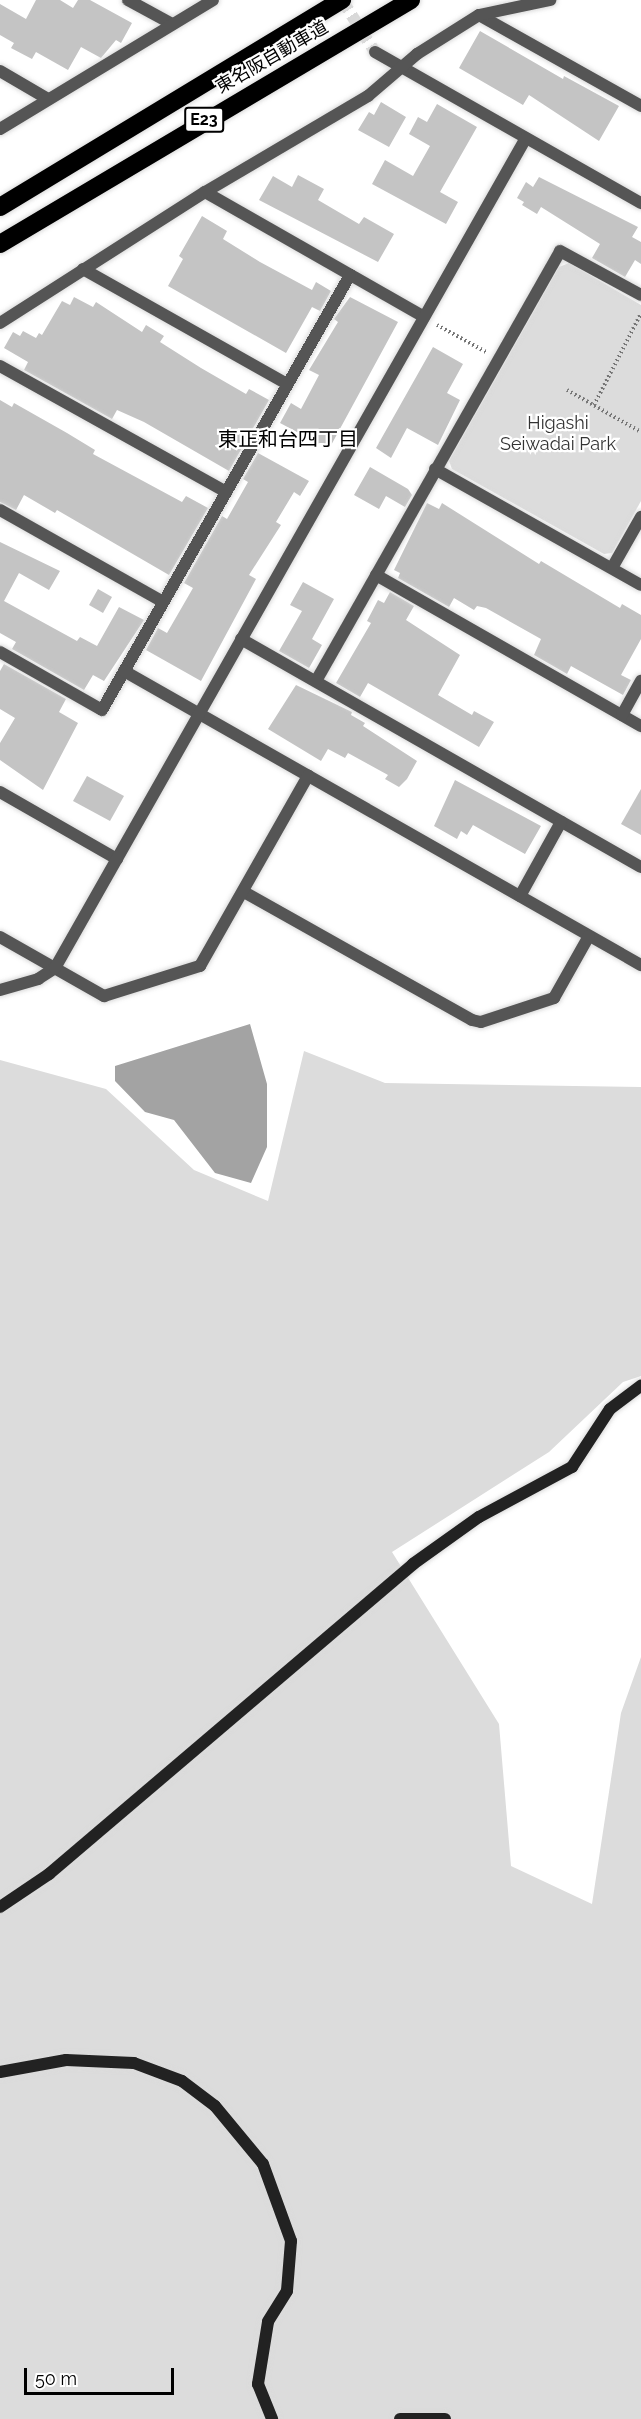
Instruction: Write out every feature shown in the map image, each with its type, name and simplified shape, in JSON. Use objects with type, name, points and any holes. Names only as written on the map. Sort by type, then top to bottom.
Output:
[{"type":"highway","name":"東名阪自動車道","points":[[0,207],[342,0]]},
{"type":"highway","name":"東名阪自動車道","points":[[0,244],[411,0]]},
{"type":"street","points":[[128,0],[172,24]]},
{"type":"street","points":[[0,129],[213,0]]},
{"type":"street","points":[[0,323],[205,192],[368,96],[400,68],[479,15],[550,0]]},
{"type":"street","points":[[479,15],[641,106]]},
{"type":"street","points":[[375,52],[641,203]]},
{"type":"street","points":[[0,71],[48,99]]},
{"type":"street","points":[[0,990],[38,979],[55,968],[526,138]]},
{"type":"street","points":[[205,192],[424,317]]},
{"type":"street","points":[[316,681],[560,250],[641,295]]},
{"type":"street","points":[[83,269],[287,384]]},
{"type":"street","points":[[0,652],[102,711],[350,275]]},
{"type":"street","points":[[0,366],[226,492]]},
{"type":"street","points":[[435,469],[641,585]]},
{"type":"street","points":[[0,510],[163,602]]},
{"type":"street","points":[[612,568],[641,517]]},
{"type":"street","points":[[376,575],[641,726]]},
{"type":"street","points":[[241,639],[641,867]]},
{"type":"street","points":[[124,672],[641,965]]},
{"type":"street","points":[[622,715],[641,681]]},
{"type":"street","points":[[0,937],[104,996],[200,966],[308,776]]},
{"type":"street","points":[[0,792],[117,859]]},
{"type":"street","points":[[520,896],[561,822]]},
{"type":"street","points":[[244,892],[472,1020],[482,1022],[554,998],[589,936]]},
{"type":"street","points":[[0,1907],[50,1874],[413,1564],[479,1518],[572,1467],[610,1409],[641,1386]]},
{"type":"street","points":[[0,2072],[66,2060],[134,2063],[182,2081],[215,2106],[263,2164],[291,2241],[287,2291],[268,2322],[258,2384],[272,2419]]},
{"type":"street","points":[[400,2419],[445,2419]]},
{"type":"path","points":[[594,405],[641,313]]},
{"type":"path","points":[[424,317],[498,359]]},
{"type":"path","points":[[567,390],[641,432]]},
{"type":"green space","name":"Higashi Seiwadai Park","points":[[569,263],[641,305],[641,501],[612,553],[604,554],[452,469],[449,461],[559,267]]},
{"type":"green space","points":[[304,1051],[385,1083],[641,1087],[641,1376],[623,1382],[549,1452],[392,1552],[499,1724],[511,1866],[592,1904],[621,1713],[641,1657],[641,2419],[0,2419],[0,1060],[106,1089],[194,1170],[268,1201]]},
{"type":"shaded area","points":[[250,1024],[267,1084],[267,1147],[251,1183],[215,1173],[174,1120],[145,1112],[115,1081],[115,1066]]},
{"type":"building","points":[[36,0],[60,0],[73,8],[78,0],[90,0],[132,23],[121,43],[116,40],[101,58],[81,47],[68,70],[36,52],[32,59],[11,48],[14,43],[0,35],[0,4],[26,19]]},
{"type":"building","points":[[480,31],[563,79],[564,76],[619,106],[599,141],[529,95],[523,105],[459,68]]},
{"type":"building","points":[[381,102],[406,117],[389,147],[358,130],[369,112],[374,115]]},
{"type":"building","points":[[437,104],[477,127],[440,192],[458,202],[446,224],[372,184],[385,160],[413,176],[430,146],[409,134],[418,117],[427,122]]},
{"type":"building","points":[[298,175],[324,189],[318,200],[359,224],[364,217],[394,234],[378,262],[259,200],[273,176],[292,187]]},
{"type":"building","points":[[539,177],[638,227],[632,237],[641,242],[641,264],[635,260],[625,277],[592,258],[600,244],[541,207],[537,214],[522,205],[524,202],[517,198],[526,182],[533,187]]},
{"type":"building","points":[[202,216],[227,231],[223,239],[260,262],[312,290],[316,282],[331,291],[320,311],[312,307],[286,353],[168,286],[183,259],[179,256]]},
{"type":"building","points":[[74,297],[93,307],[96,302],[142,332],[146,325],[164,336],[160,342],[201,368],[246,394],[249,389],[269,400],[229,471],[144,422],[117,410],[112,419],[24,370],[28,362],[4,348],[13,332],[20,336],[23,331],[36,338],[39,333],[42,335],[62,301],[70,305]]},
{"type":"building","points":[[350,297],[398,322],[329,449],[280,423],[291,403],[301,409],[319,375],[309,370],[338,322],[334,319]]},
{"type":"building","points":[[433,347],[463,364],[447,393],[460,400],[438,445],[407,428],[391,458],[376,448]]},
{"type":"building","points":[[0,400],[12,407],[14,403],[95,450],[93,454],[182,502],[186,496],[208,508],[169,575],[57,510],[55,513],[24,495],[16,510],[0,502]]},
{"type":"building","points":[[258,453],[309,481],[300,496],[294,492],[276,522],[281,525],[249,575],[256,579],[201,681],[146,650],[158,628],[167,633],[193,588],[184,583],[222,516],[227,519],[248,482],[243,479]]},
{"type":"building","points":[[370,467],[408,489],[412,495],[405,507],[386,496],[379,509],[354,495]]},
{"type":"building","points":[[427,503],[439,509],[442,503],[539,564],[541,561],[620,608],[622,604],[641,615],[641,639],[621,675],[631,680],[623,695],[571,666],[567,674],[534,655],[541,639],[486,608],[477,606],[474,610],[454,598],[449,607],[398,578],[400,573],[394,570]]},
{"type":"building","points":[[0,542],[60,571],[49,590],[19,573],[4,601],[77,641],[80,637],[97,646],[119,607],[144,620],[104,681],[93,675],[84,690],[12,649],[16,642],[0,633]]},
{"type":"building","points":[[303,582],[334,599],[312,639],[322,645],[309,668],[279,651],[302,611],[290,605]]},
{"type":"building","points":[[98,589],[112,597],[103,613],[89,605]]},
{"type":"building","points":[[390,592],[414,606],[406,620],[460,655],[438,695],[472,715],[474,711],[494,722],[479,747],[368,683],[360,697],[336,683],[371,623],[367,621],[378,600],[384,603]]},
{"type":"building","points":[[4,664],[66,699],[59,712],[78,723],[43,790],[0,760],[0,743],[15,718],[0,709],[0,671]]},
{"type":"building","points":[[296,685],[352,712],[351,715],[365,723],[363,726],[417,761],[407,779],[399,787],[385,779],[388,775],[348,753],[345,758],[328,749],[321,761],[268,729]]},
{"type":"building","points":[[87,776],[124,796],[110,821],[73,801]]},
{"type":"building","points":[[455,780],[541,826],[525,854],[473,825],[467,835],[461,831],[457,839],[434,826]]},
{"type":"building","points":[[641,789],[641,835],[621,824]]},
{"type":"tunnel","points":[[342,0],[375,52]]},
{"type":"district","name":"東正和台四丁目","points":[[288,439]]}]
